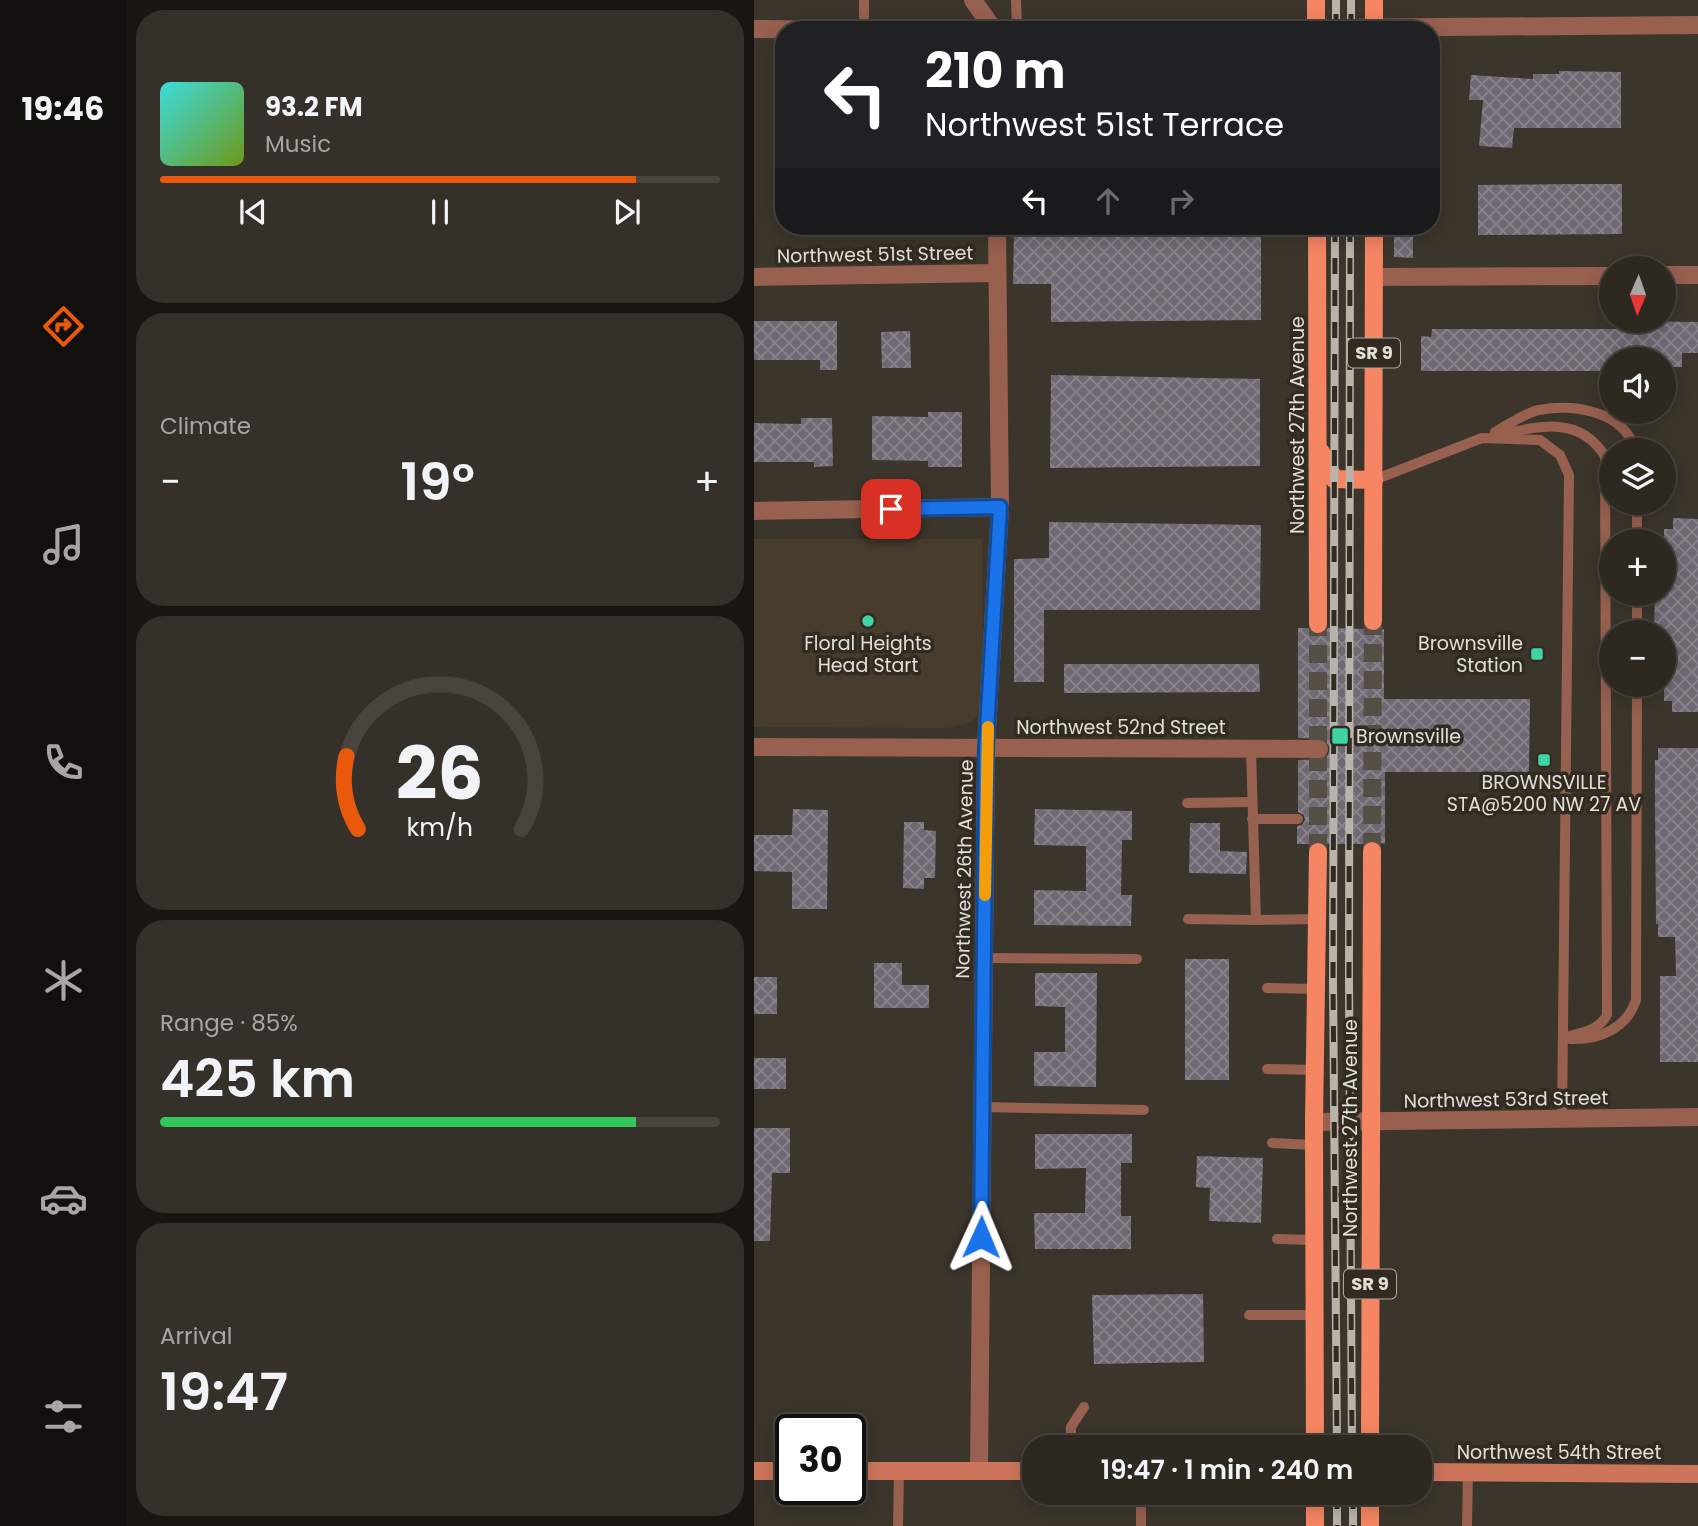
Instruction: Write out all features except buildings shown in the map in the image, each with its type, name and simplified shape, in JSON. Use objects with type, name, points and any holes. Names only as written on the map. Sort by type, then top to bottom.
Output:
[{"type":"main road","points":[[1316,0],[1316,21]]},
{"type":"main road","points":[[1374,0],[1374,21]]},
{"type":"main road","name":"Northwest 27th Avenue","points":[[1317,235],[1319,624]]},
{"type":"main road","name":"SR 9","points":[[1373,621],[1374,235]]},
{"type":"main road","points":[[1318,446],[1334,479],[1374,480]]},
{"type":"main road","name":"Northwest 27th Avenue","points":[[1370,1435],[1372,851]]},
{"type":"main road","name":"Northwest 27th Avenue","points":[[1315,1435],[1314,1122],[1318,852]]},
{"type":"main road","points":[[754,1471],[775,1471]]},
{"type":"main road","points":[[866,1471],[1022,1471]]},
{"type":"main road","name":"Northwest 54th Street","points":[[1432,1472],[1698,1474]]},
{"type":"main road","points":[[1315,1505],[1315,1526]]},
{"type":"main road","points":[[1370,1505],[1370,1526]]},
{"type":"street","points":[[973,0],[988,21]]},
{"type":"street","points":[[1440,26],[1698,25]]},
{"type":"street","points":[[754,29],[775,29]]},
{"type":"street","name":"Northwest 26th Avenue","points":[[979,1471],[986,748],[1000,507],[997,235]]},
{"type":"street","name":"Northwest 51st Street","points":[[754,277],[997,273]]},
{"type":"street","points":[[1676,275],[1698,275]]},
{"type":"street","points":[[1374,278],[1599,276]]},
{"type":"street","points":[[754,512],[1000,507]]},
{"type":"street","name":"Northwest 52nd Street","points":[[754,747],[1319,750]]},
{"type":"street","name":"Northwest 53rd Street","points":[[1314,1122],[1698,1117]]},
{"type":"lane","points":[[864,0],[864,21]]},
{"type":"lane","points":[[1016,0],[1017,21]]},
{"type":"lane","points":[[1374,480],[1482,438],[1536,411],[1565,408],[1592,411],[1614,420],[1629,438]]},
{"type":"lane","points":[[1482,438],[1543,426],[1560,426],[1586,435],[1597,443],[1605,456],[1607,1015],[1603,1023],[1594,1028],[1563,1038]]},
{"type":"lane","points":[[1482,438],[1540,440],[1560,455],[1569,475],[1562,1119]]},
{"type":"lane","points":[[1563,1038],[1586,1039],[1604,1034],[1632,1014],[1636,1000],[1637,697]]},
{"type":"lane","points":[[1251,749],[1256,920]]},
{"type":"lane","points":[[1187,803],[1252,802]]},
{"type":"lane","points":[[1252,819],[1298,820]]},
{"type":"lane","points":[[1188,919],[1317,919]]},
{"type":"lane","points":[[984,958],[1137,959]]},
{"type":"lane","points":[[1267,988],[1316,989]]},
{"type":"lane","points":[[1267,1069],[1315,1070]]},
{"type":"lane","points":[[982,1107],[1144,1110]]},
{"type":"lane","points":[[1272,1143],[1314,1145]]},
{"type":"lane","points":[[1277,1239],[1314,1240]]},
{"type":"lane","points":[[1249,1315],[1315,1315]]},
{"type":"lane","points":[[1071,1435],[1071,1427],[1084,1407]]},
{"type":"lane","points":[[898,1526],[899,1471]]},
{"type":"lane","points":[[1467,1526],[1468,1472]]},
{"type":"lane","points":[[1141,1505],[1141,1526]]},
{"type":"shaded area","name":"Floral Heights Head Start","points":[[754,539],[982,539],[983,702],[978,715],[971,722],[948,728],[754,727]]},
{"type":"tunnel","points":[[1372,851],[1373,621]]},
{"type":"tunnel","points":[[1318,624],[1318,852]]},
{"type":"railway","points":[[1336,0],[1336,21]]},
{"type":"railway","points":[[1351,0],[1351,21]]},
{"type":"railway","points":[[1335,235],[1333,980],[1337,1435]]},
{"type":"railway","points":[[1350,235],[1349,980],[1352,1435]]},
{"type":"railway","points":[[1337,1505],[1337,1526]]},
{"type":"railway","points":[[1353,1505],[1353,1526]]},
{"type":"slow traffic","points":[[985,895],[988,727]]},
{"type":"place","name":"Floral Heights Head Start","points":[[868,621]]},
{"type":"place","name":"Brownsville Station","points":[[1537,654]]},
{"type":"place","name":"Brownsville","points":[[1340,736]]},
{"type":"place","name":"BROWNSVILLE STA@5200 NW 27 AV","points":[[1544,760]]},
{"type":"route","points":[[891,509],[1000,507],[986,748],[981,1237]]}]
